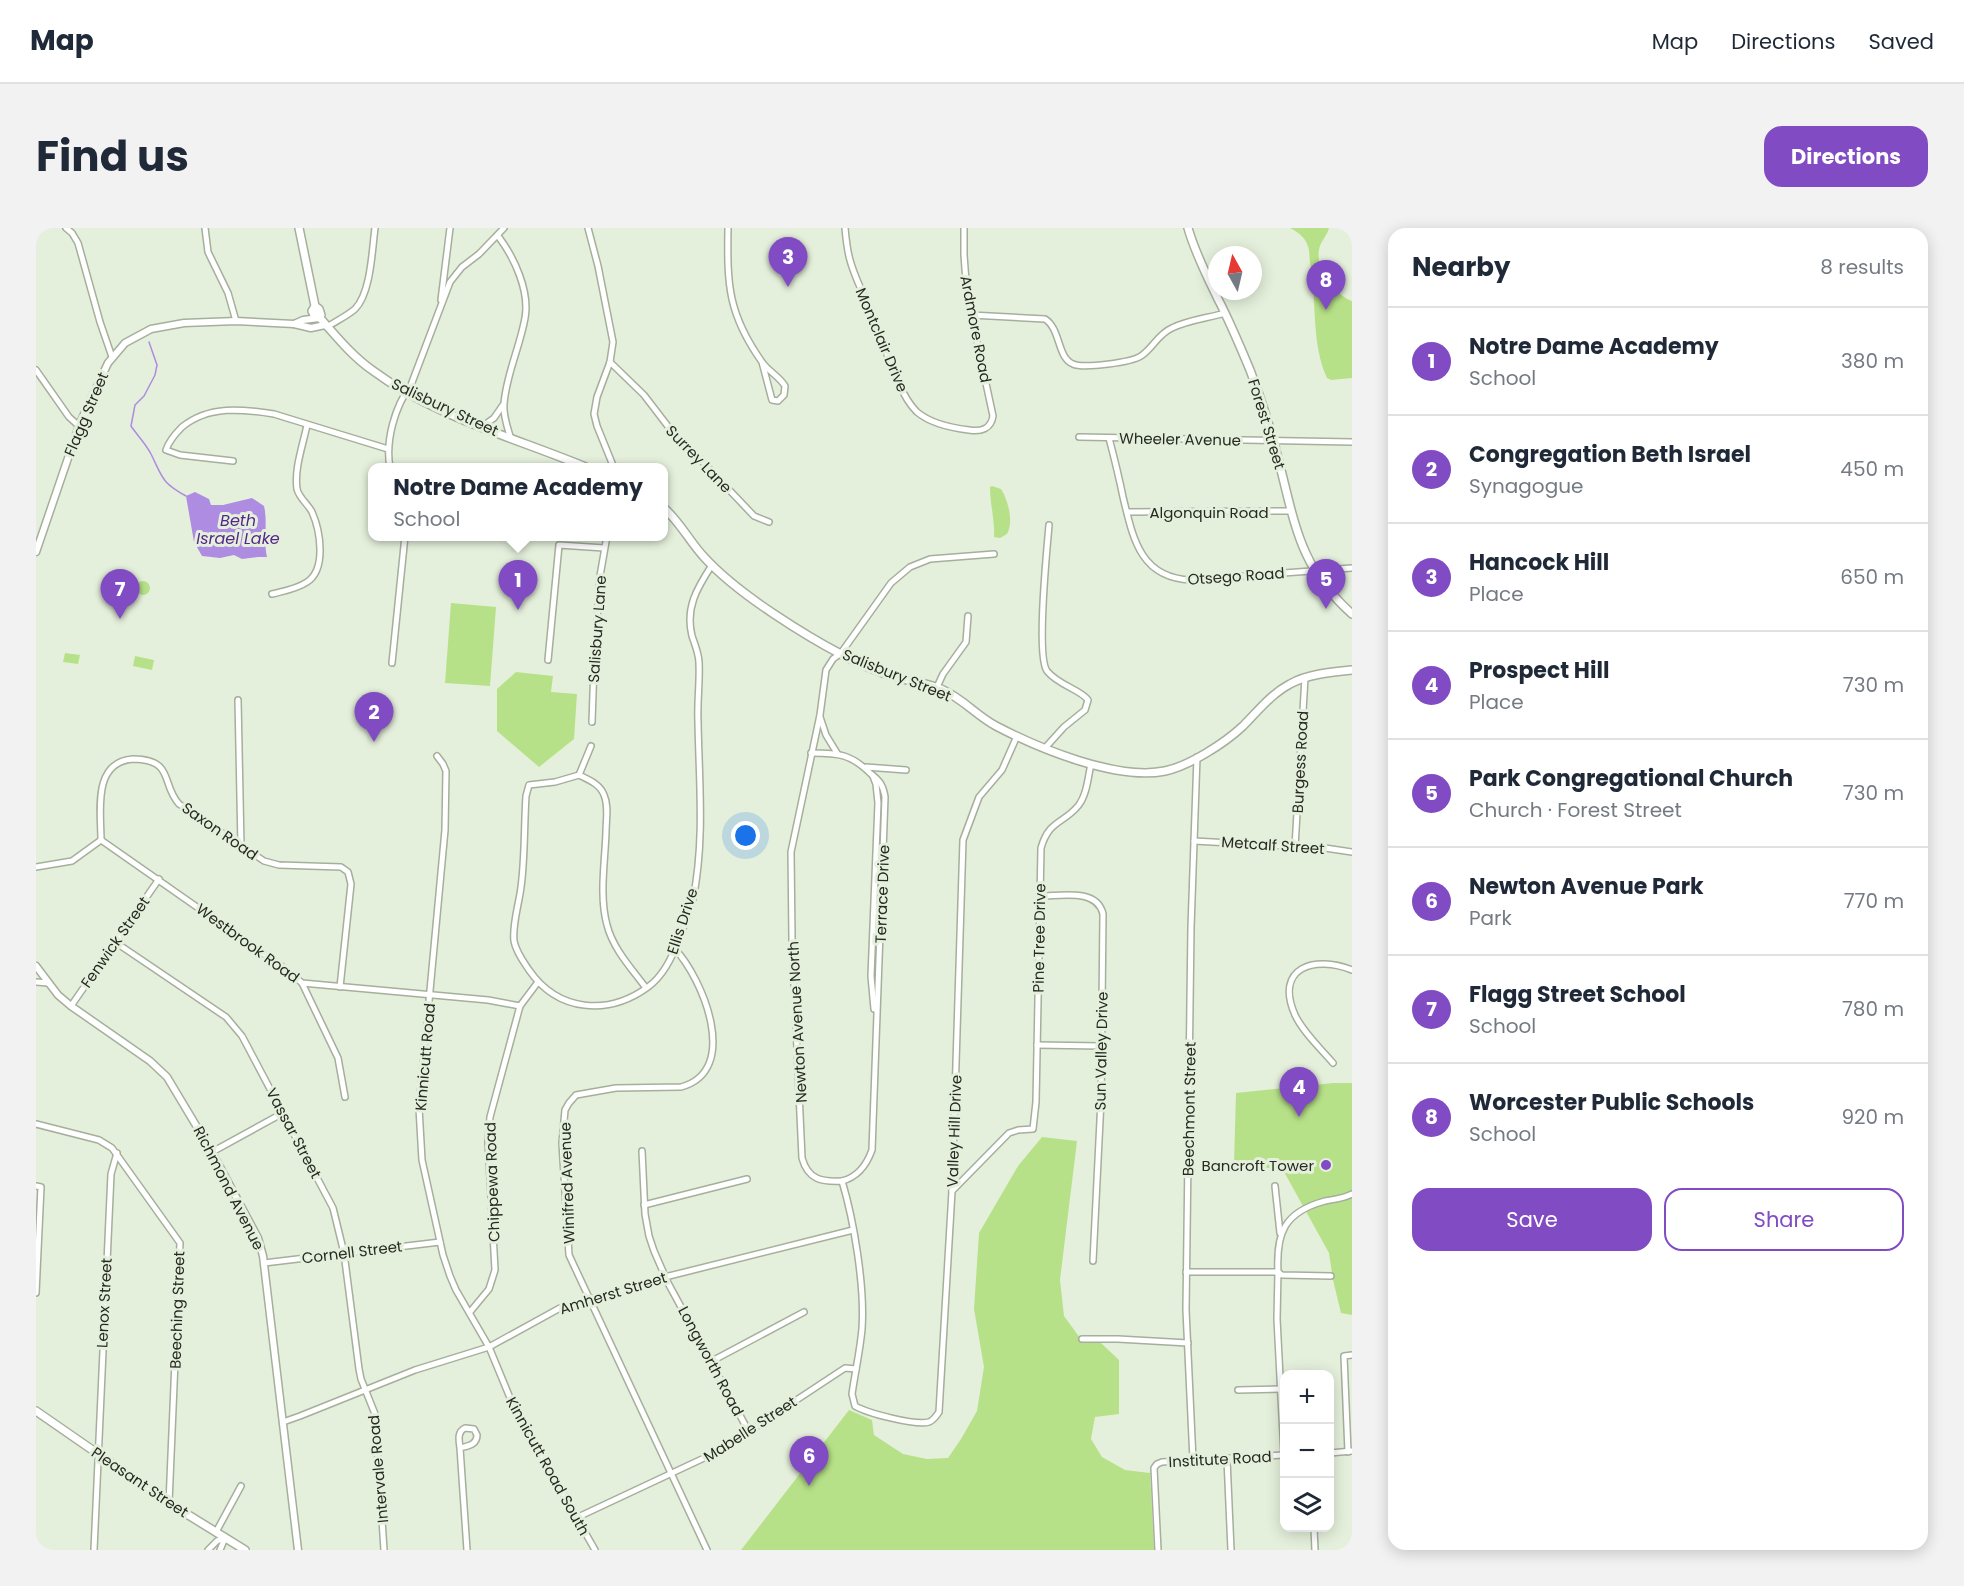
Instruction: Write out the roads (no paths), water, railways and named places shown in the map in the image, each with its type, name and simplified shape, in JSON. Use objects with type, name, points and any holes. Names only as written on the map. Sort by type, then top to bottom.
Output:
[{"type":"main road","name":"Salisbury Street","points":[[300,228],[315,306],[312,311],[315,317],[324,323],[370,369],[437,407],[576,463]]},
{"type":"main road","name":"Forest Street","points":[[1188,228],[1197,256],[1225,313],[1255,384],[1274,441],[1290,511],[1305,552],[1328,591],[1352,614]]},
{"type":"main road","name":"Salisbury Street","points":[[668,514],[712,565],[774,614],[841,653],[896,677],[937,687],[995,725],[1045,748],[1091,764],[1127,771],[1157,772],[1176,768],[1233,735],[1280,690],[1305,677],[1352,670]]},
{"type":"main road","name":"Pleasant Street","points":[[36,1413],[169,1503],[245,1550]]},
{"type":"street","points":[[66,228],[78,243],[112,357]]},
{"type":"street","points":[[205,228],[208,252],[228,293],[236,321]]},
{"type":"street","points":[[324,323],[353,310],[360,301],[367,281],[375,228]]},
{"type":"street","points":[[440,307],[450,228]]},
{"type":"street","points":[[389,463],[388,449],[402,397],[411,385],[447,288],[458,272],[504,228]]},
{"type":"street","points":[[588,228],[613,342],[610,362],[597,397],[594,414],[612,463]]},
{"type":"street","points":[[728,228],[727,272],[732,302],[743,330],[762,362],[785,386],[784,395],[778,401],[772,400],[762,362]]},
{"type":"street","name":"Montclair Drive","points":[[844,228],[853,268],[910,404],[923,416],[943,424],[973,431],[988,427]]},
{"type":"street","name":"Ardmore Road","points":[[964,228],[964,275],[993,413],[992,422],[988,427]]},
{"type":"street","points":[[483,426],[494,418],[504,403],[525,318],[526,294],[504,244],[498,236]]},
{"type":"street","points":[[971,315],[1045,319],[1053,326],[1066,359],[1072,364],[1081,366],[1135,359],[1168,330],[1225,313]]},
{"type":"street","name":"Flagg Street","points":[[36,552],[79,426],[92,396],[112,357],[129,340],[151,329],[184,323],[236,321],[294,324],[303,320],[324,323]]},
{"type":"street","name":"Surrey Lane","points":[[610,362],[644,395],[680,442],[754,516],[769,522]]},
{"type":"street","points":[[36,370],[69,417],[79,426]]},
{"type":"street","points":[[504,403],[510,436]]},
{"type":"street","points":[[232,461],[180,455],[166,450],[171,439],[179,430],[200,416],[227,410],[256,411],[388,449]]},
{"type":"street","points":[[272,594],[306,583],[313,577],[318,563],[320,545],[317,527],[309,508],[297,493],[296,482],[308,425]]},
{"type":"street","name":"Wheeler Avenue","points":[[1079,437],[1352,442]]},
{"type":"street","name":"Otsego Road","points":[[1109,438],[1134,540],[1140,553],[1155,569],[1174,578],[1191,580],[1352,568]]},
{"type":"street","name":"Algonquin Road","points":[[1127,512],[1290,511]]},
{"type":"street","points":[[1045,748],[1064,727],[1085,710],[1088,700],[1054,678],[1047,671],[1043,658],[1043,604],[1049,525]]},
{"type":"street","points":[[392,663],[405,541]]},
{"type":"street","name":"Salisbury Lane","points":[[592,722],[594,654],[600,576],[606,541]]},
{"type":"street","points":[[548,660],[559,544],[604,548]]},
{"type":"street","name":"Newton Avenue North","points":[[842,1181],[821,1180],[808,1173],[805,1168],[801,1148],[792,939],[791,852],[820,715],[826,670],[833,659],[841,653],[891,583],[910,567],[930,559],[994,554]]},
{"type":"street","name":"Ellis Drive","points":[[579,775],[555,782],[529,785],[526,796],[521,885],[514,937],[517,951],[538,982],[558,997],[590,1006],[614,1004],[633,997],[663,972],[675,949],[692,901],[700,839],[697,701],[699,659],[689,615],[697,588],[712,565]]},
{"type":"street","points":[[937,687],[943,674],[966,642],[968,616]]},
{"type":"street","name":"Burgess Road","points":[[1295,847],[1305,677]]},
{"type":"street","points":[[237,700],[241,846]]},
{"type":"street","points":[[820,715],[826,735],[837,753]]},
{"type":"street","name":"Valley Hill Drive","points":[[856,1369],[852,1394],[855,1406],[864,1412],[929,1422],[939,1412],[952,1191],[963,840],[979,797],[1002,770],[1017,736]]},
{"type":"street","points":[[591,746],[579,775],[598,786],[606,801],[604,889],[607,924],[610,935],[646,988]]},
{"type":"street","name":"Terrace Drive","points":[[812,753],[837,753],[866,767],[873,775],[878,803],[871,976],[871,995],[876,1018],[872,1149],[861,1169],[849,1179],[842,1181]]},
{"type":"street","name":"Kinnicutt Road","points":[[437,756],[446,771],[446,820],[419,1108],[419,1133],[425,1176],[450,1276],[489,1347]]},
{"type":"street","name":"Beechmont Street","points":[[1193,1460],[1186,1272],[1191,927],[1197,757]]},
{"type":"street","name":"Saxon Road","points":[[101,840],[101,791],[105,776],[121,762],[143,759],[161,768],[170,793],[179,804],[259,859],[269,863],[337,866],[348,872],[351,888],[340,987]]},
{"type":"street","name":"Pine Tree Drive","points":[[952,1191],[1009,1133],[1033,1129],[1036,1102],[1041,848],[1050,829],[1080,804],[1091,764]]},
{"type":"street","points":[[866,767],[906,770]]},
{"type":"street","points":[[36,867],[72,861],[101,840]]},
{"type":"street","name":"Westbrook Road","points":[[101,840],[287,970],[302,983],[488,1000],[520,1006]]},
{"type":"street","name":"Metcalf Street","points":[[1194,841],[1352,852]]},
{"type":"street","name":"Fenwick Street","points":[[71,1006],[159,879]]},
{"type":"street","name":"Sun Valley Drive","points":[[1040,896],[1086,897],[1096,901],[1102,909],[1101,1046],[1093,1261]]},
{"type":"street","name":"Vassar Street","points":[[115,942],[230,1020],[242,1036],[333,1208],[344,1253],[359,1369],[365,1390]]},
{"type":"street","name":"Winifred Avenue","points":[[675,949],[698,983],[709,1016],[712,1047],[709,1066],[690,1084],[681,1087],[616,1088],[576,1095],[566,1110],[562,1143],[569,1255],[707,1550]]},
{"type":"street","points":[[1333,1063],[1298,1019],[1290,998],[1291,982],[1297,971],[1311,965],[1332,964],[1352,970]]},
{"type":"street","name":"Richmond Avenue","points":[[36,966],[48,983],[71,1006],[150,1061],[167,1077],[213,1152],[258,1238],[264,1263],[298,1550]]},
{"type":"street","points":[[36,982],[48,983]]},
{"type":"street","name":"Chippewa Road","points":[[470,1312],[489,1289],[495,1270],[489,1126],[520,1006],[538,982]]},
{"type":"street","points":[[302,983],[338,1058],[345,1097]]},
{"type":"street","points":[[1037,1045],[1101,1046]]},
{"type":"street","points":[[213,1152],[283,1113]]},
{"type":"street","name":"Beeching Street","points":[[36,1124],[99,1140],[112,1148],[180,1243],[169,1503]]},
{"type":"street","name":"Longworth Road","points":[[642,1151],[644,1205],[649,1236],[665,1277],[749,1432]]},
{"type":"street","name":"Lenox Street","points":[[94,1550],[111,1174],[117,1153]]},
{"type":"street","points":[[644,1205],[747,1179]]},
{"type":"street","points":[[842,1181],[853,1230],[861,1292],[862,1328],[856,1369]]},
{"type":"street","points":[[36,1186],[41,1186],[36,1293]]},
{"type":"street","points":[[1275,1186],[1280,1235],[1277,1319],[1280,1372]]},
{"type":"street","points":[[1280,1235],[1286,1223],[1296,1214],[1318,1204],[1345,1198],[1352,1194]]},
{"type":"street","name":"Amherst Street","points":[[283,1422],[415,1370],[489,1347],[549,1313],[665,1277],[853,1230]]},
{"type":"street","name":"Cornell Street","points":[[264,1263],[440,1242]]},
{"type":"street","points":[[1186,1272],[1278,1272],[1282,1275],[1331,1276]]},
{"type":"street","points":[[712,1361],[804,1312]]},
{"type":"street","points":[[1082,1339],[1188,1343]]},
{"type":"street","name":"Kinnicutt Road South","points":[[489,1347],[513,1405],[595,1550]]},
{"type":"street","points":[[1334,1453],[1350,1452],[1344,1356],[1352,1355]]},
{"type":"street","name":"Mabelle Street","points":[[576,1518],[719,1451],[845,1368],[856,1369]]},
{"type":"street","points":[[1238,1390],[1280,1389]]},
{"type":"street","name":"Intervale Road","points":[[365,1390],[377,1424],[384,1550]]},
{"type":"street","points":[[459,1448],[467,1550]]},
{"type":"street","name":"Institute Road","points":[[1158,1550],[1154,1468],[1157,1464],[1280,1455]]},
{"type":"street","points":[[1227,1459],[1231,1550]]},
{"type":"street","points":[[216,1532],[241,1486]]},
{"type":"street","points":[[1314,1532],[1315,1550]]},
{"type":"street","points":[[208,1550],[225,1537]]},
{"type":"street","points":[[220,1550],[225,1537]]},
{"type":"water","name":"Beth Israel Lake","points":[[195,492],[209,499],[211,505],[223,505],[252,498],[264,506],[267,557],[242,559],[234,555],[220,558],[202,556],[194,542],[186,496]]},
{"type":"waterway","points":[[149,342],[157,365],[155,375],[144,396],[135,405],[131,426],[149,450],[164,479],[186,496]]},
{"type":"place","name":"Hancock Hill","points":[[788,287]]},
{"type":"place","name":"Worcester Public Schools","points":[[1326,310]]},
{"type":"place","name":"Park Congregational Church","points":[[1326,609]]},
{"type":"place","name":"Notre Dame Academy","points":[[518,610]]},
{"type":"place","name":"Flagg Street School","points":[[120,619]]},
{"type":"place","name":"Congregation Beth Israel","points":[[374,742]]},
{"type":"place","name":"Prospect Hill","points":[[1299,1117]]},
{"type":"place","name":"Bancroft Tower","points":[[1326,1165]]},
{"type":"place","name":"Newton Avenue Park","points":[[809,1486]]}]
